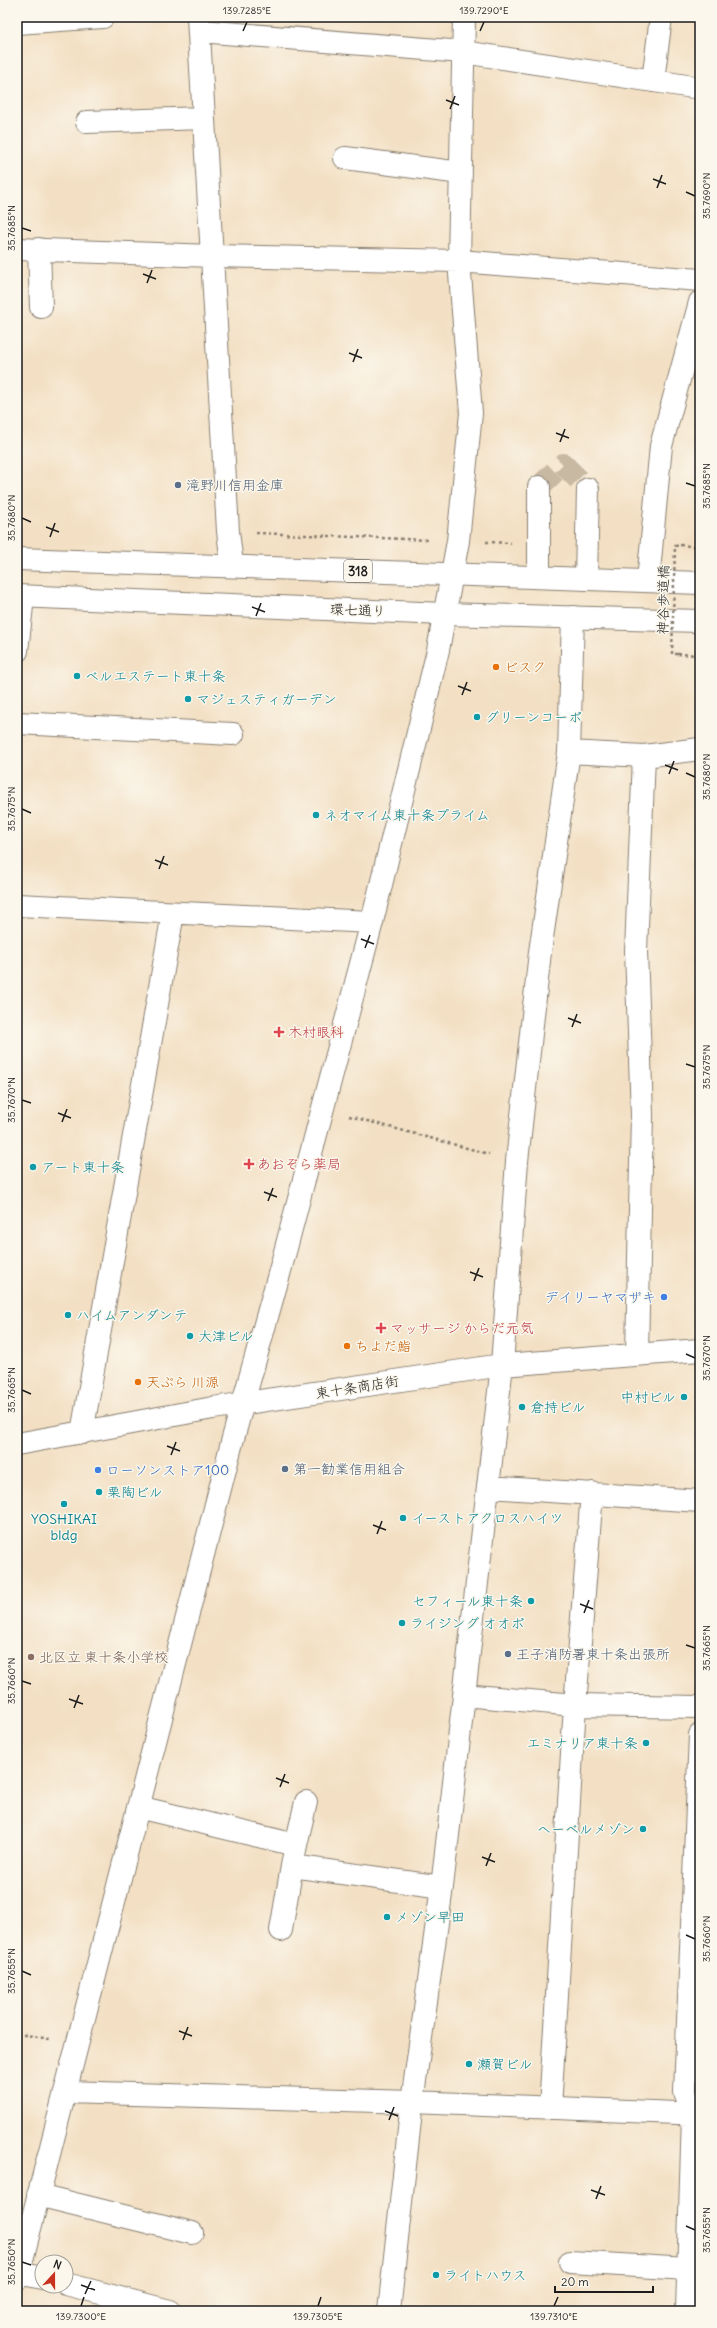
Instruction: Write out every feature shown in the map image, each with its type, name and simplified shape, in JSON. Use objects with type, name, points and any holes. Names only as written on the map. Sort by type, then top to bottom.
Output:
[{"type":"street","points":[[17,23],[103,17]]},
{"type":"street","points":[[34,2277],[18,2276],[242,1405],[372,922],[438,650],[458,541],[471,413],[459,261],[464,17]]},
{"type":"street","points":[[653,81],[661,17]]},
{"type":"street","points":[[232,565],[228,531],[213,256],[203,118],[199,24],[463,52],[700,88]]},
{"type":"street","points":[[87,122],[203,118]]},
{"type":"street","points":[[345,158],[461,173]]},
{"type":"street","points":[[17,249],[213,256],[459,261],[700,280]]},
{"type":"street","points":[[39,249],[41,307]]},
{"type":"street","points":[[648,581],[661,446],[700,302]]},
{"type":"street","points":[[539,487],[539,577]]},
{"type":"street","points":[[586,579],[588,488]]},
{"type":"street","name":"318","points":[[17,559],[232,565],[452,575],[700,583]]},
{"type":"street","points":[[17,651],[20,596]]},
{"type":"street","name":"環七通り","points":[[20,596],[444,614],[700,621]]},
{"type":"street","points":[[389,2311],[412,2102],[442,1887],[502,1364],[516,1161],[540,952],[569,752],[573,617]]},
{"type":"street","points":[[17,723],[233,734]]},
{"type":"street","points":[[569,752],[644,756],[700,749]]},
{"type":"street","points":[[637,1354],[642,1114],[636,951],[644,756]]},
{"type":"street","points":[[17,906],[372,922]]},
{"type":"street","points":[[82,1433],[173,913]]},
{"type":"street","name":"東十条商店街","points":[[17,1444],[213,1408],[242,1405],[502,1364],[700,1350]]},
{"type":"street","points":[[488,1486],[700,1501]]},
{"type":"street","points":[[550,2108],[575,1705],[592,1493]]},
{"type":"street","points":[[464,1695],[575,1705],[700,1707]]},
{"type":"street","points":[[687,2311],[697,2114],[685,2092],[700,1735]]},
{"type":"street","points":[[281,1930],[294,1855],[306,1802]]},
{"type":"street","points":[[138,1807],[294,1855],[442,1887]]},
{"type":"street","points":[[65,2092],[412,2102],[697,2114]]},
{"type":"street","points":[[38,2196],[192,2233]]},
{"type":"street","points":[[570,2262],[688,2269]]},
{"type":"street","points":[[74,2286],[170,2311]]},
{"type":"path","points":[[250,532],[435,540]]},
{"type":"path","name":"神谷歩道橋","points":[[700,547],[674,546],[672,654],[700,655]]},
{"type":"path","points":[[345,1115],[516,1161]]},
{"type":"path","points":[[17,2035],[26,2034],[53,2040]]},
{"type":"tunnel","points":[[539,487],[563,464],[588,489]]},
{"type":"place","name":"滝野川信用金庫","points":[[178,485]]},
{"type":"place","name":"ビスク","points":[[496,667]]},
{"type":"place","name":"ベルエステート東十条","points":[[77,676]]},
{"type":"place","name":"マジェスティガーデン","points":[[188,699]]},
{"type":"place","name":"グリーンコーポ","points":[[477,717]]},
{"type":"place","name":"ネオマイム東十条プライム","points":[[316,815]]},
{"type":"place","name":"木村眼科","points":[[279,1032]]},
{"type":"place","name":"あおぞら薬局","points":[[249,1164]]},
{"type":"place","name":"アート東十条","points":[[33,1167]]},
{"type":"place","name":"デイリーヤマザキ","points":[[664,1297]]},
{"type":"place","name":"ハイムアンダンテ","points":[[68,1315]]},
{"type":"place","name":"マッサージ からだ元気","points":[[381,1328]]},
{"type":"place","name":"大津ビル","points":[[190,1336]]},
{"type":"place","name":"ちよだ鮨","points":[[347,1346]]},
{"type":"place","name":"天ぷら 川源","points":[[138,1382]]},
{"type":"place","name":"中村ビル","points":[[684,1397]]},
{"type":"place","name":"倉持ビル","points":[[522,1407]]},
{"type":"place","name":"第一勧業信用組合","points":[[285,1469]]},
{"type":"place","name":"ローソンストア100","points":[[98,1470]]},
{"type":"place","name":"栗陶ビル","points":[[99,1492]]},
{"type":"place","name":"YOSHIKAI bldg","points":[[64,1504]]},
{"type":"place","name":"イーストアクロスハイツ","points":[[403,1518]]},
{"type":"place","name":"セフィール東十条","points":[[531,1601]]},
{"type":"place","name":"ライジング オオボ","points":[[402,1623]]},
{"type":"place","name":"王子消防署東十条出張所","points":[[508,1654]]},
{"type":"place","name":"北区立 東十条小学校","points":[[31,1657]]},
{"type":"place","name":"エミナリア東十条","points":[[646,1743]]},
{"type":"place","name":"ヘーベルメゾン","points":[[643,1829]]},
{"type":"place","name":"メゾン早田","points":[[387,1917]]},
{"type":"place","name":"瀬賀ビル","points":[[469,2064]]},
{"type":"place","name":"ライトハウス","points":[[436,2275]]}]
